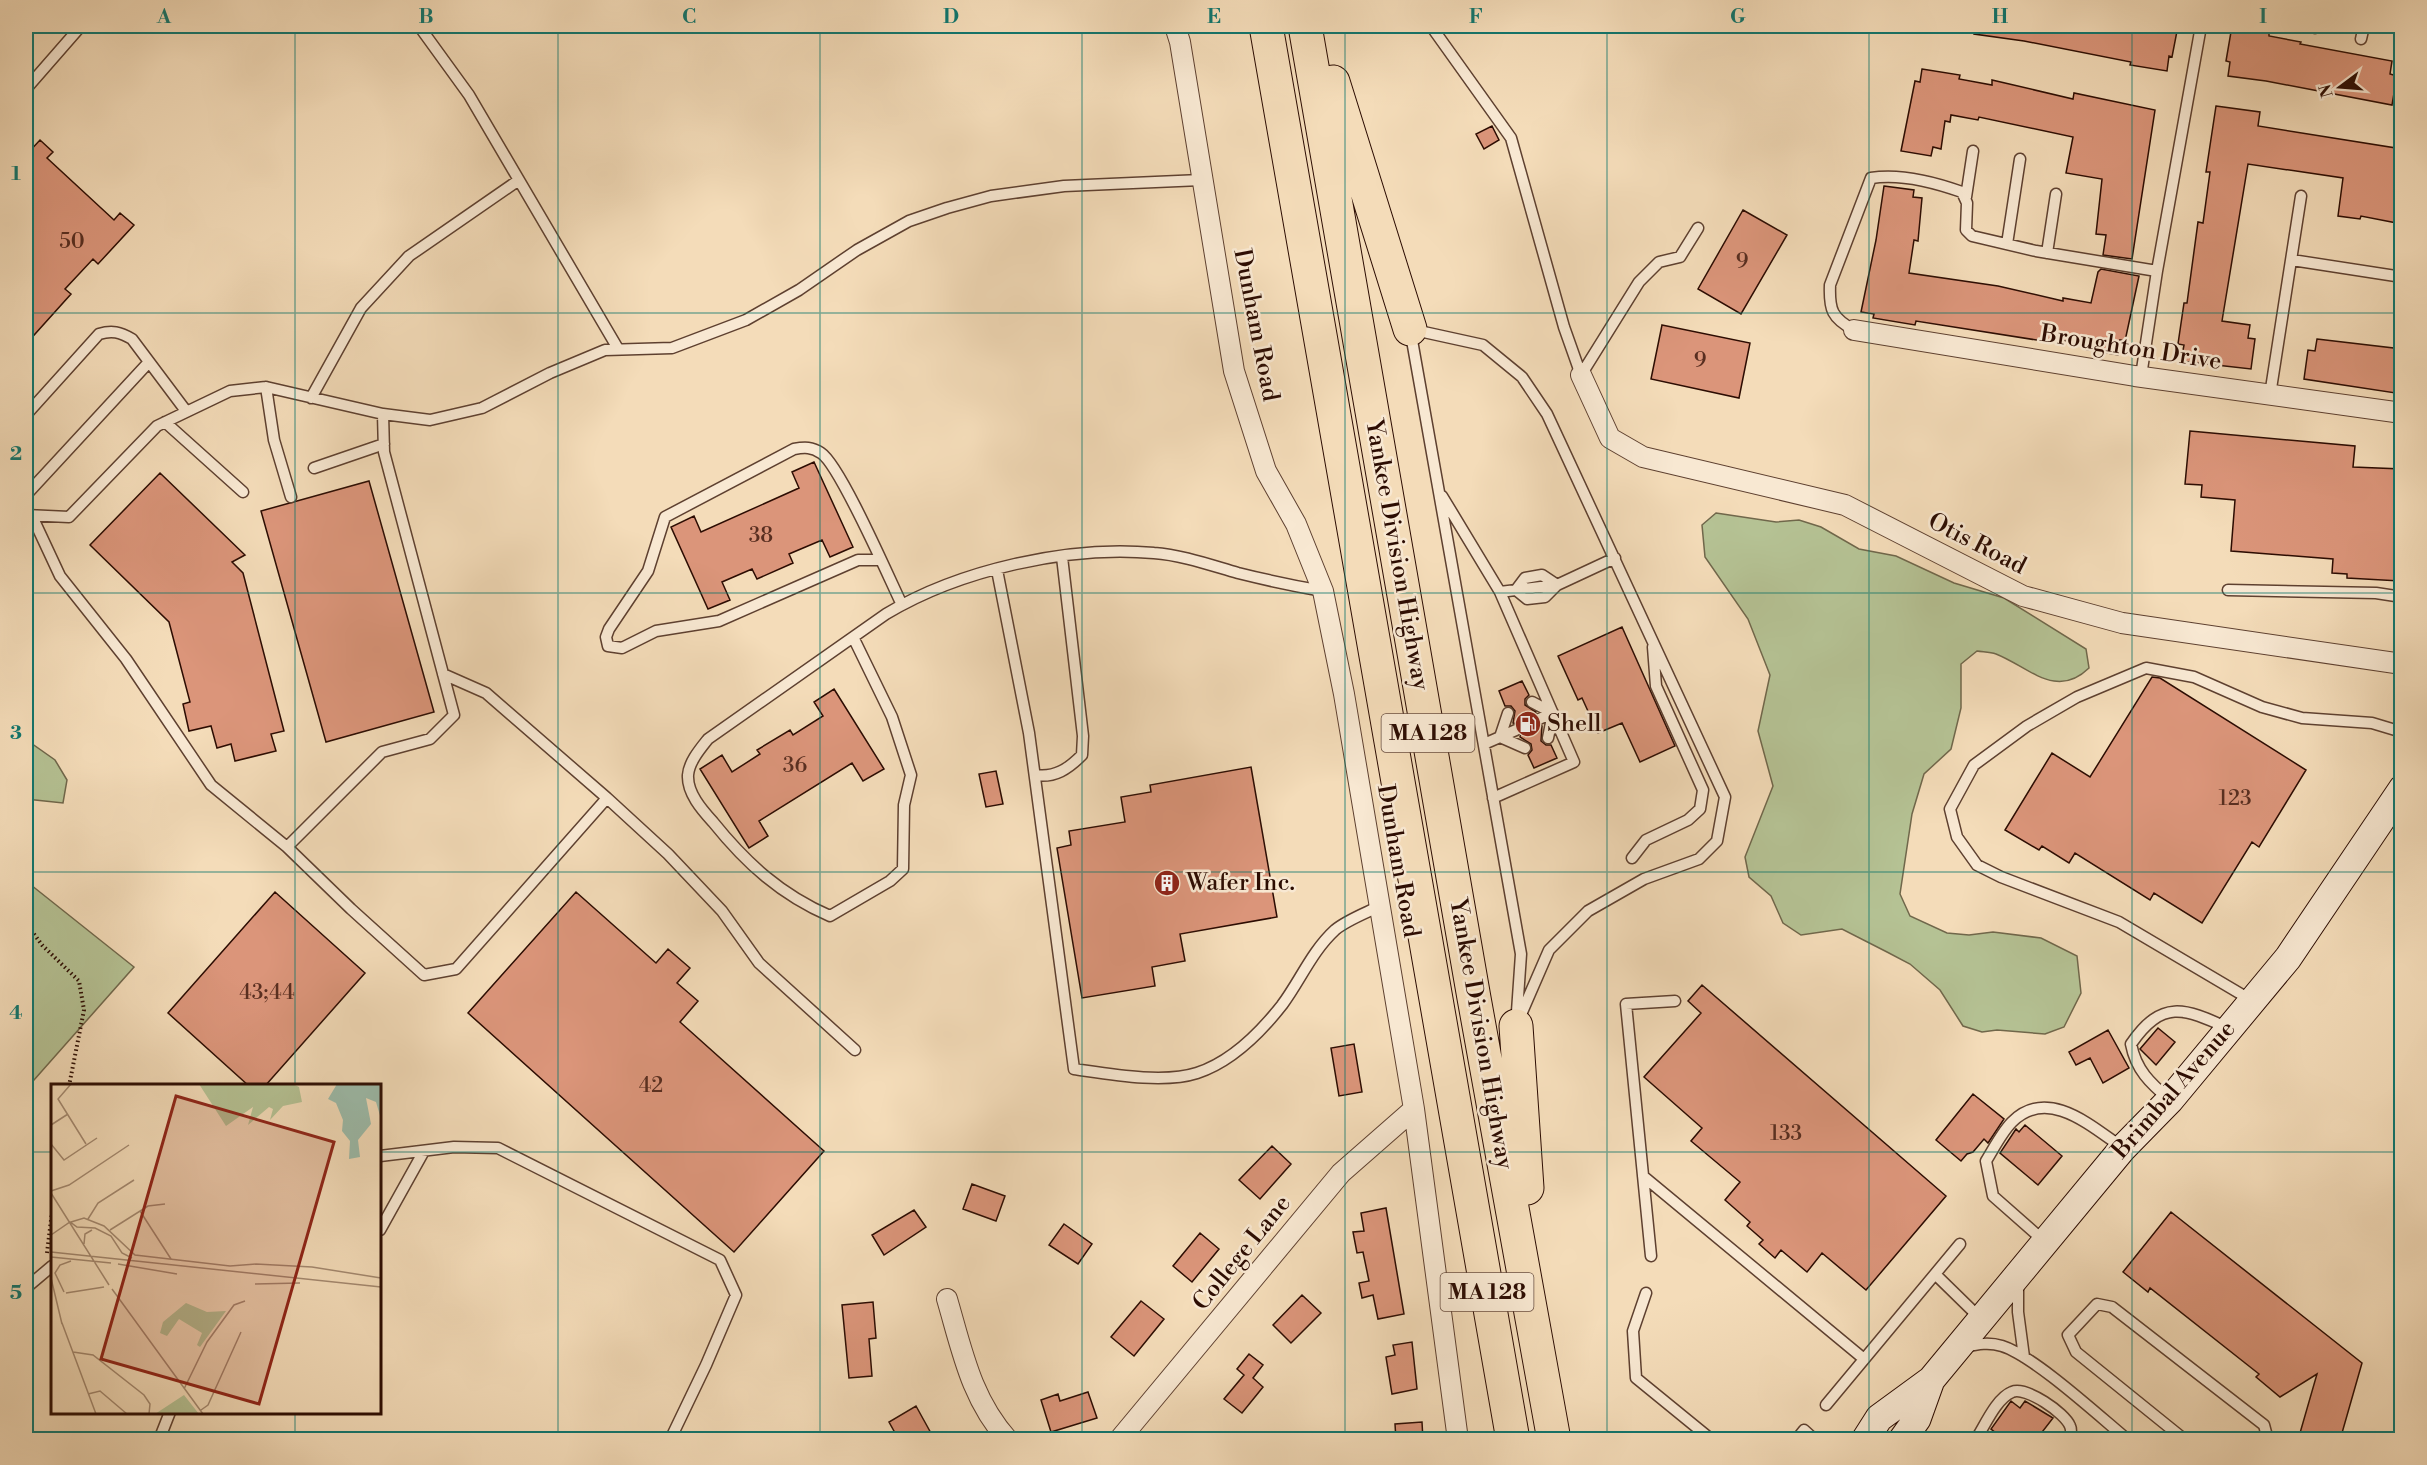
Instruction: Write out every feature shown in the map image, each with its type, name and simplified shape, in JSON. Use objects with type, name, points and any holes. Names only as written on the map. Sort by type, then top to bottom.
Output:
[{"type":"highway","name":"Yankee Division Highway","points":[[1266,26],[1513,1440]]},
{"type":"highway","name":"Yankee Division Highway","points":[[1305,26],[1470,975],[1554,1440]]},
{"type":"highway","points":[[1316,26],[1410,329]]},
{"type":"highway","points":[[1516,1026],[1526,1182],[1560,1440]]},
{"type":"highway","points":[[1497,1440],[1502,1377]]},
{"type":"main road","name":"Brimbal Avenue","points":[[1931,1380],[2123,1148],[2170,1100],[2288,958],[2402,789]]},
{"type":"main road","points":[[1865,1440],[1880,1418],[1931,1380]]},
{"type":"main road","points":[[1902,1440],[1917,1419],[1931,1380]]},
{"type":"street","name":"Dunham Road","points":[[1175,26],[1180,42],[1234,371],[1266,471],[1296,524],[1323,591],[1344,694],[1414,1108],[1458,1440]]},
{"type":"street","name":"Broughton Drive","points":[[1854,330],[2142,376],[2402,413]]},
{"type":"street","name":"Otis Road","points":[[1581,375],[1610,438],[1643,457],[1845,505],[2023,596],[2122,623],[2402,664]]},
{"type":"street","name":"College Lane","points":[[1119,1440],[1341,1173],[1414,1108]]},
{"type":"street","points":[[947,1299],[970,1379],[985,1411],[1008,1440]]},
{"type":"lane","points":[[26,89],[81,26]]},
{"type":"lane","points":[[419,26],[469,95],[617,347]]},
{"type":"lane","points":[[1431,26],[1511,138],[1564,327],[1581,375]]},
{"type":"lane","points":[[2142,376],[2157,271],[2201,26]]},
{"type":"lane","points":[[2361,39],[2364,26]]},
{"type":"lane","points":[[1973,151],[1966,197],[1966,230],[1972,236],[2047,253],[2157,271]]},
{"type":"lane","points":[[2007,244],[2020,159]]},
{"type":"lane","points":[[1854,330],[1837,321],[1829,303],[1830,285],[1871,178],[1886,175],[1940,184],[1962,192],[1966,197]]},
{"type":"lane","points":[[311,398],[361,308],[409,256],[519,180]]},
{"type":"lane","points":[[607,798],[456,969],[424,975],[287,847],[211,785],[126,659],[60,576],[29,515],[69,517],[150,433],[165,422],[230,391],[266,387],[383,414],[430,420],[482,408],[550,373],[605,350],[617,347],[672,348],[746,320],[799,290],[867,244],[909,221],[947,208],[990,196],[1064,186],[1201,180]]},
{"type":"lane","points":[[2047,253],[2056,194]]},
{"type":"lane","points":[[2270,394],[2301,196]]},
{"type":"lane","points":[[1581,375],[1639,282],[1659,262],[1680,257],[1698,228]]},
{"type":"lane","points":[[2292,260],[2402,277]]},
{"type":"lane","points":[[1410,329],[1483,345],[1522,377],[1560,438],[1725,797],[1717,841],[1699,859],[1644,879],[1588,911],[1549,950],[1516,1026],[1521,954],[1410,329]]},
{"type":"lane","points":[[26,415],[99,334],[122,333],[132,339],[186,411]]},
{"type":"lane","points":[[26,495],[149,362]]},
{"type":"lane","points":[[266,387],[274,440],[291,497]]},
{"type":"lane","points":[[287,847],[382,752],[430,739],[454,715],[384,444],[383,414]]},
{"type":"lane","points":[[165,422],[243,492]]},
{"type":"lane","points":[[314,468],[384,444]]},
{"type":"lane","points":[[880,560],[858,560],[719,621],[656,631],[622,648],[608,646],[606,637],[609,629],[648,571],[665,517],[794,449],[809,447],[823,454],[867,531],[902,605]]},
{"type":"lane","points":[[1438,491],[1500,592],[1574,762],[1493,798]]},
{"type":"lane","points":[[854,639],[892,717],[911,775],[904,806],[903,869],[890,881],[830,916],[809,907],[777,886],[743,859],[704,812],[690,790],[688,774],[697,753],[708,739],[902,605],[961,579],[1062,556],[1110,552],[1154,553],[1278,583],[1323,591]]},
{"type":"lane","points":[[1035,775],[1060,773],[1082,755],[1083,736],[1062,556]]},
{"type":"lane","points":[[1500,592],[1516,590],[1527,599],[1545,597],[1557,585],[1615,558]]},
{"type":"lane","points":[[997,570],[1035,775],[1074,1069],[1116,1075],[1162,1077],[1195,1074],[1222,1064],[1257,1034],[1282,1004],[1307,965],[1336,930],[1380,906]]},
{"type":"lane","points":[[1516,590],[1524,578],[1542,576],[1557,585]]},
{"type":"lane","points":[[2228,590],[2376,593],[2402,597]]},
{"type":"lane","points":[[1632,858],[1646,840],[1688,820],[1700,809],[1703,790],[1656,686],[1653,639]]},
{"type":"lane","points":[[2252,1000],[2119,922],[2001,877],[1977,865],[1957,837],[1950,809],[1974,765],[2027,726],[2077,697],[2146,668],[2194,677],[2262,707],[2301,718],[2372,723],[2402,732]]},
{"type":"lane","points":[[443,674],[486,693],[607,798],[668,854],[722,911],[759,963],[855,1050]]},
{"type":"lane","points":[[1532,702],[1553,713]]},
{"type":"lane","points":[[1500,737],[1508,713]]},
{"type":"lane","points":[[1539,719],[1553,713]]},
{"type":"lane","points":[[1548,738],[1553,713]]},
{"type":"lane","points":[[1484,744],[1516,730]]},
{"type":"lane","points":[[1500,737],[1525,748]]},
{"type":"lane","points":[[1651,1256],[1626,1004],[1675,1001]]},
{"type":"lane","points":[[2170,1100],[2148,1081],[2134,1060],[2131,1044],[2144,1025],[2161,1013],[2193,1012],[2228,1028]]},
{"type":"lane","points":[[2046,1243],[1993,1196],[1986,1161],[2013,1121],[2037,1107],[2071,1112],[2123,1148]]},
{"type":"lane","points":[[381,1156],[454,1147],[498,1148],[720,1260],[736,1295],[670,1440]]},
{"type":"lane","points":[[381,1228],[424,1151]]},
{"type":"lane","points":[[1643,1176],[1864,1359]]},
{"type":"lane","points":[[1826,1405],[1960,1244]]},
{"type":"lane","points":[[26,1288],[50,1268]]},
{"type":"lane","points":[[1935,1274],[1982,1320]]},
{"type":"lane","points":[[2018,1277],[2018,1312],[2024,1357]]},
{"type":"lane","points":[[1646,1293],[1633,1331],[1636,1378],[1712,1440]]},
{"type":"lane","points":[[2185,1440],[2076,1352],[2068,1335],[2097,1304],[2112,1306],[2264,1425],[2268,1440]]},
{"type":"lane","points":[[1957,1349],[1982,1343],[2002,1346],[2024,1357],[2128,1440]]},
{"type":"lane","points":[[1978,1440],[2003,1398],[2012,1392],[2021,1390],[2031,1393],[2066,1419],[2071,1427],[2070,1440]]},
{"type":"lane","points":[[159,1440],[170,1414]]},
{"type":"lane","points":[[1796,1440],[1804,1430],[1815,1440]]},
{"type":"path","points":[[26,923],[42,945],[79,981],[84,1010],[69,1084]]},
{"type":"path","points":[[50,1268],[47,1238],[51,1217]]},
{"type":"green space","points":[[1716,513],[1776,522],[1799,520],[1821,527],[1859,549],[1896,556],[1954,583],[2004,598],[2086,649],[2089,668],[2077,677],[2065,681],[2042,678],[1991,653],[1977,651],[1961,664],[1961,708],[1951,749],[1924,774],[1912,814],[1900,894],[1910,916],[1947,933],[1969,935],[1993,932],[2041,938],[2077,956],[2081,993],[2064,1027],[2045,1034],[1997,1030],[1982,1032],[1963,1026],[1940,990],[1910,964],[1842,929],[1801,935],[1783,923],[1771,896],[1749,877],[1745,857],[1773,786],[1758,731],[1770,675],[1748,619],[1705,557],[1702,525]]},
{"type":"green space","points":[[26,733],[31,743],[55,760],[67,780],[63,803],[26,799]]},
{"type":"green space","points":[[26,881],[134,967],[26,1089]]},
{"type":"building","points":[[1975,26],[2178,26],[2167,71],[2024,41],[1974,34]]},
{"type":"building","points":[[2232,26],[2262,26],[2261,31],[2269,33],[2269,36],[2392,61],[2390,74],[2397,76],[2392,105],[2228,76],[2230,62],[2226,61]]},
{"type":"building","points":[[1922,69],[1960,75],[1959,79],[1992,85],[1992,80],[2073,99],[2074,93],[2155,110],[2132,259],[2103,255],[2106,235],[2096,234],[2102,179],[2066,173],[2073,137],[1979,117],[1978,120],[1951,115],[1950,122],[1945,121],[1941,149],[1933,147],[1931,156],[1901,151],[1915,81],[1920,82]]},
{"type":"building","points":[[2216,106],[2260,112],[2258,126],[2402,149],[2402,224],[2361,216],[2360,219],[2338,216],[2343,178],[2248,164],[2222,321],[2250,325],[2248,338],[2255,339],[2251,369],[2181,361],[2184,345],[2178,344],[2184,303],[2187,303],[2198,222],[2203,223],[2210,172],[2206,172]]},
{"type":"building","points":[[1492,126],[1499,140],[1484,149],[1476,134]]},
{"type":"building","points":[[40,140],[53,152],[47,158],[114,220],[120,213],[134,225],[98,264],[93,259],[65,289],[71,294],[26,344],[26,155]]},
{"type":"building","points":[[1884,186],[1914,190],[1913,197],[1922,198],[1918,241],[1914,240],[1909,273],[1998,286],[2063,301],[2063,298],[2091,303],[2098,272],[2101,269],[2139,276],[2125,341],[2120,340],[2118,355],[2083,349],[2084,344],[2050,338],[2049,342],[1916,321],[1915,325],[1873,318],[1874,314],[1861,312],[1876,240]]},
{"type":"building","points":[[1743,210],[1787,235],[1741,314],[1698,289]]},
{"type":"building","points":[[1662,325],[1750,343],[1739,398],[1651,379]]},
{"type":"building","points":[[2317,339],[2402,349],[2402,394],[2304,379],[2308,350],[2315,351]]},
{"type":"building","points":[[2190,431],[2355,446],[2353,467],[2402,469],[2400,581],[2347,578],[2347,574],[2332,573],[2333,559],[2231,551],[2235,500],[2201,497],[2202,485],[2185,484]]},
{"type":"building","points":[[814,462],[853,547],[830,557],[822,540],[789,554],[793,563],[757,579],[752,569],[722,582],[730,600],[708,609],[671,527],[694,516],[701,532],[799,488],[792,472]]},
{"type":"building","points":[[160,473],[245,555],[232,562],[243,573],[284,731],[271,734],[276,751],[235,761],[231,744],[217,748],[211,726],[189,731],[183,704],[190,702],[169,622],[90,545]]},
{"type":"building","points":[[369,481],[434,712],[326,742],[261,511]]},
{"type":"building","points":[[1622,627],[1675,746],[1640,762],[1622,723],[1598,733],[1582,698],[1578,700],[1558,656]]},
{"type":"building","points":[[2152,677],[2160,678],[2306,770],[2259,847],[2252,842],[2202,923],[2154,893],[2150,900],[2075,853],[2069,863],[2042,846],[2039,850],[2005,830],[2052,753],[2090,777]]},
{"type":"building","name":"Shell","points":[[1522,681],[1529,695],[1525,699],[1525,705],[1536,712],[1532,722],[1542,726],[1541,741],[1546,745],[1551,745],[1557,758],[1534,768],[1528,755],[1532,750],[1531,744],[1520,737],[1523,726],[1513,723],[1515,711],[1511,706],[1505,706],[1499,691]]},
{"type":"building","points":[[834,689],[884,769],[863,781],[852,763],[759,821],[768,836],[749,848],[700,769],[722,755],[732,772],[760,754],[757,750],[790,730],[793,735],[823,716],[814,702]]},
{"type":"building","name":"Wafer Inc.","points":[[1251,767],[1277,917],[1180,934],[1185,961],[1152,967],[1155,986],[1082,998],[1057,848],[1071,845],[1069,831],[1125,822],[1121,797],[1151,792],[1150,785]]},
{"type":"building","points":[[996,771],[1003,804],[986,807],[979,774]]},
{"type":"building","points":[[275,892],[365,973],[267,1084],[247,1084],[168,1013]]},
{"type":"building","points":[[576,892],[656,963],[668,949],[690,968],[677,983],[698,1001],[680,1022],[824,1151],[734,1252],[468,1013]]},
{"type":"building","points":[[1702,985],[1946,1196],[1866,1290],[1822,1253],[1807,1272],[1781,1250],[1775,1258],[1759,1244],[1763,1240],[1747,1226],[1750,1222],[1725,1200],[1740,1182],[1691,1141],[1702,1128],[1644,1077],[1701,1013],[1688,1001]]},
{"type":"building","points":[[2158,1028],[2175,1042],[2156,1065],[2140,1049]]},
{"type":"building","points":[[2108,1030],[2129,1068],[2103,1083],[2090,1058],[2076,1065],[2069,1052]]},
{"type":"building","points":[[1354,1044],[1362,1092],[1339,1096],[1331,1048]]},
{"type":"building","points":[[1973,1094],[2004,1119],[1988,1143],[1984,1139],[1961,1161],[1936,1140]]},
{"type":"building","points":[[2025,1125],[2062,1156],[2038,1185],[2000,1153],[2016,1129],[2019,1132]]},
{"type":"building","points":[[1272,1146],[1291,1164],[1260,1199],[1239,1180]]},
{"type":"building","points":[[972,1184],[1005,1196],[996,1221],[963,1209]]},
{"type":"building","points":[[1386,1208],[1404,1314],[1378,1319],[1373,1295],[1362,1298],[1359,1283],[1369,1281],[1363,1252],[1357,1253],[1353,1232],[1364,1231],[1361,1213]]},
{"type":"building","points":[[914,1210],[926,1227],[884,1255],[872,1235]]},
{"type":"building","points":[[2171,1212],[2362,1363],[2340,1440],[2298,1440],[2317,1374],[2280,1397],[2256,1377],[2259,1374],[2150,1288],[2148,1292],[2123,1272]]},
{"type":"building","points":[[1064,1224],[1092,1244],[1078,1264],[1049,1245]]},
{"type":"building","points":[[1200,1233],[1219,1249],[1192,1282],[1173,1266]]},
{"type":"building","points":[[1302,1295],[1321,1313],[1291,1343],[1273,1325]]},
{"type":"building","points":[[1141,1301],[1164,1319],[1134,1356],[1111,1337]]},
{"type":"building","points":[[873,1302],[876,1338],[869,1339],[872,1376],[849,1378],[842,1305]]},
{"type":"building","points":[[1412,1342],[1417,1389],[1392,1394],[1386,1357],[1395,1355],[1393,1345]]},
{"type":"building","points":[[1249,1354],[1263,1365],[1253,1378],[1263,1387],[1242,1413],[1224,1399],[1244,1375],[1237,1369]]},
{"type":"building","points":[[1088,1392],[1097,1418],[1051,1432],[1041,1400],[1058,1394],[1060,1401]]},
{"type":"building","points":[[2011,1401],[2020,1408],[2025,1401],[2053,1418],[2036,1440],[2005,1440],[1991,1429]]},
{"type":"building","points":[[916,1406],[932,1435],[924,1440],[899,1440],[889,1422]]},
{"type":"building","points":[[1422,1422],[1423,1440],[1396,1440],[1395,1424]]},
{"type":"place","name":"Shell","points":[[1528,724]]},
{"type":"place","name":"Wafer Inc.","points":[[1167,883]]}]
